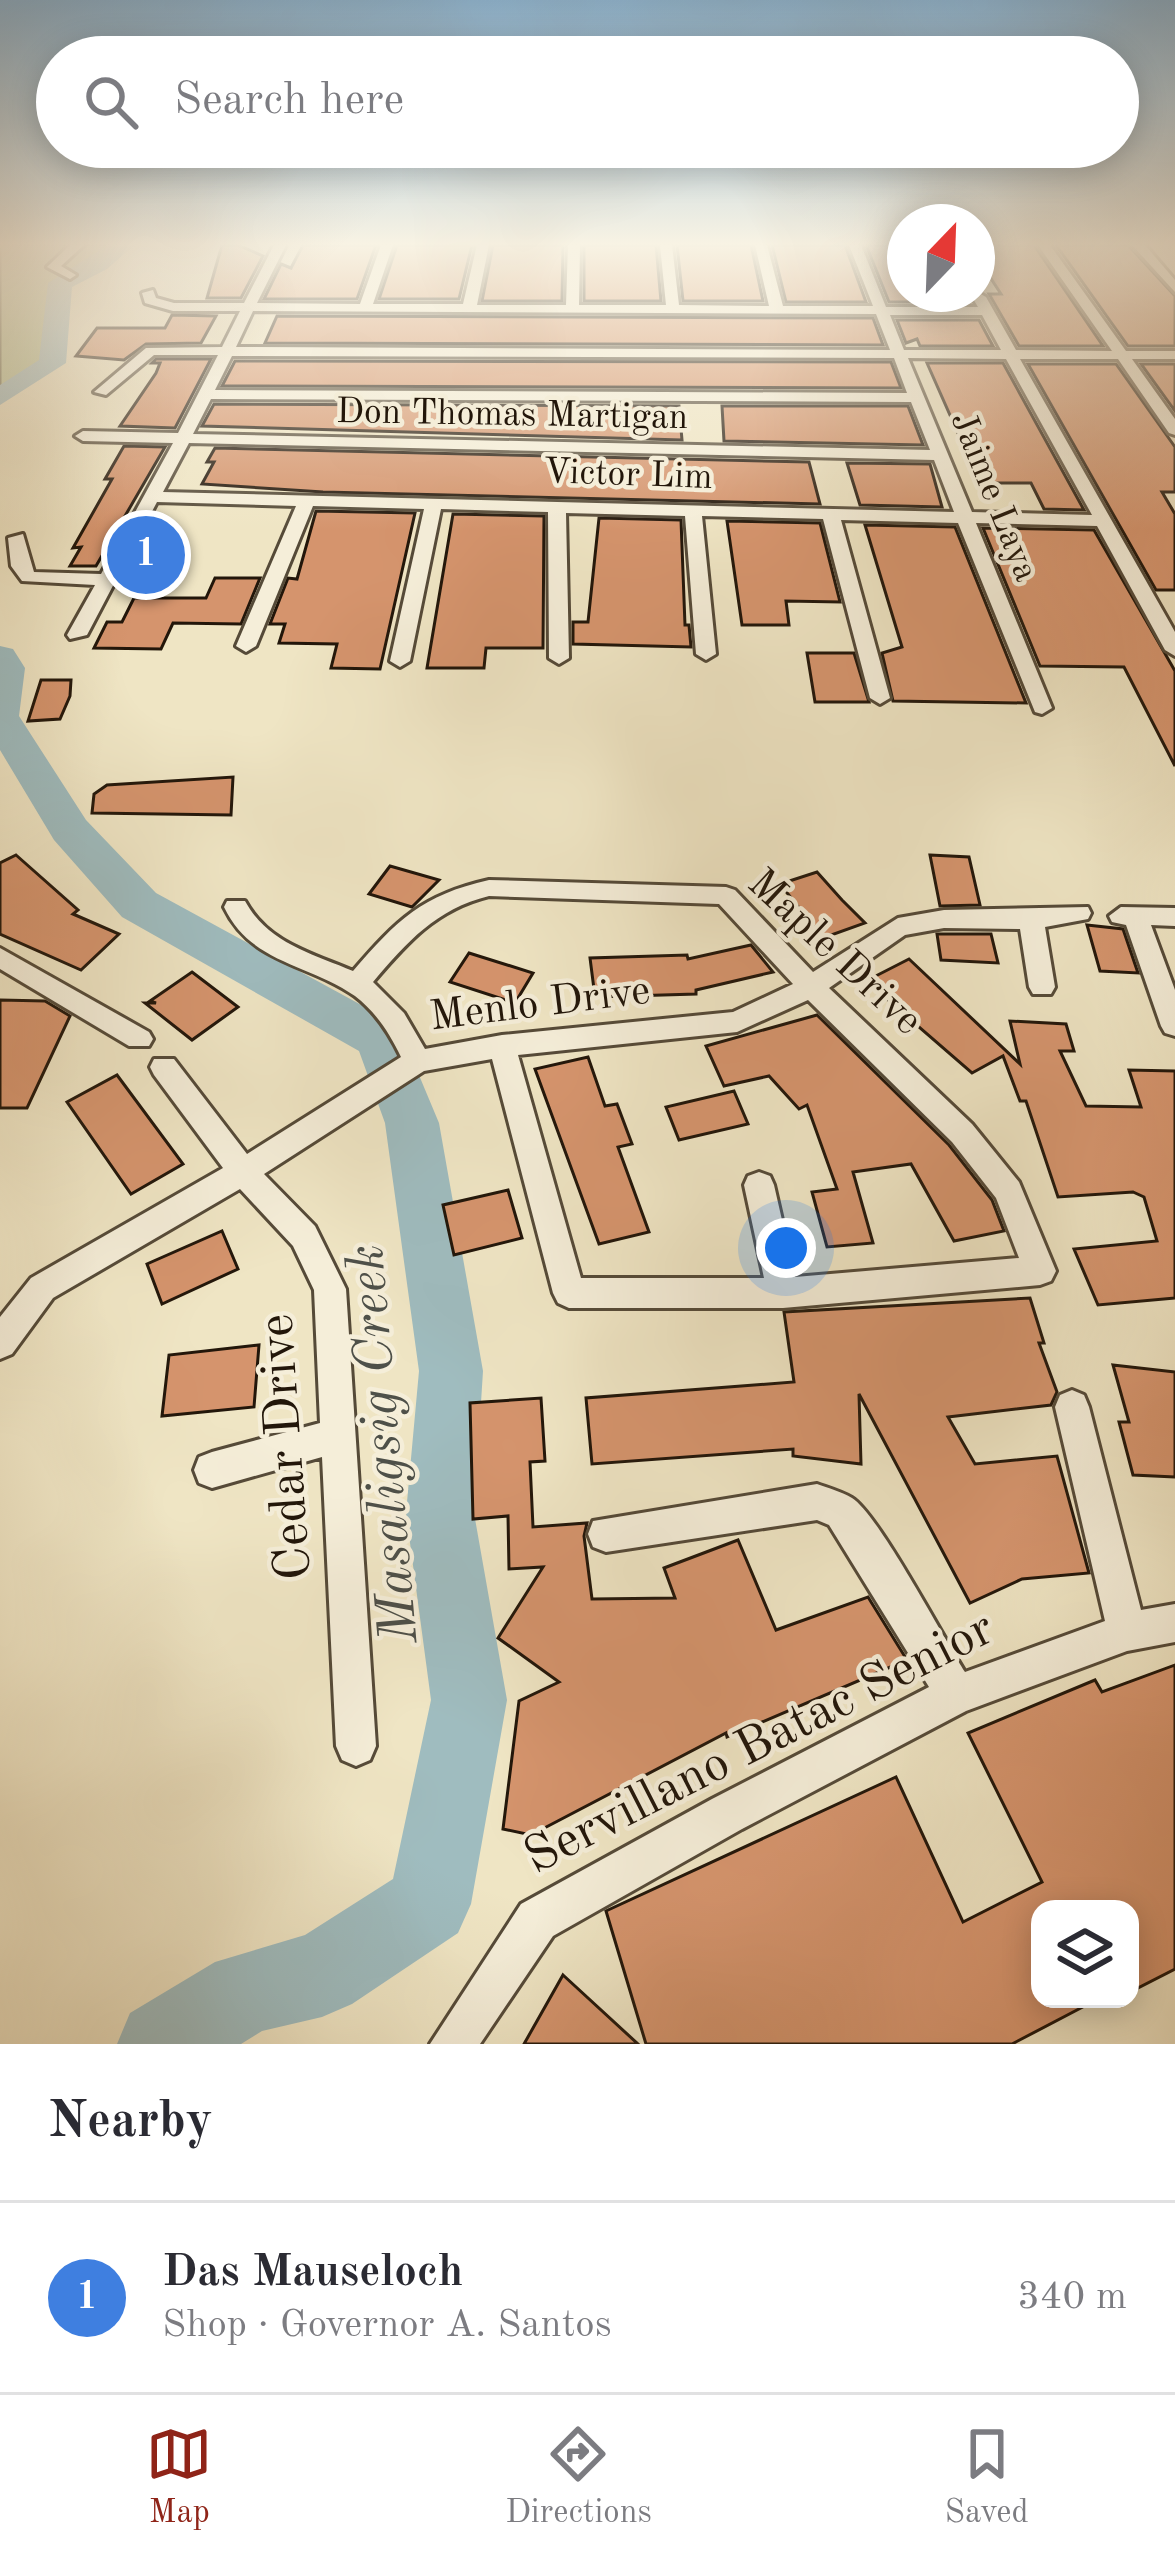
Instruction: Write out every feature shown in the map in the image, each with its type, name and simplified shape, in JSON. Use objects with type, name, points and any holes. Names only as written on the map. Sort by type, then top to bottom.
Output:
[{"type":"street","points":[[76,635],[184,439],[231,340]]},
{"type":"street","name":"Jaime Laya","points":[[893,340],[1042,708]]},
{"type":"street","points":[[1003,340],[1175,650]]},
{"type":"street","points":[[1112,340],[1175,430]]},
{"type":"street","points":[[101,392],[151,351],[1175,355]]},
{"type":"street","points":[[204,394],[917,398]]},
{"type":"street","name":"Don Thomas Martigan","points":[[83,436],[940,455]]},
{"type":"street","name":"Victor Lim","points":[[148,497],[1105,521]]},
{"type":"street","points":[[246,646],[307,501]]},
{"type":"street","points":[[400,661],[434,504]]},
{"type":"street","points":[[556,505],[559,658]]},
{"type":"street","points":[[693,512],[706,654]]},
{"type":"street","points":[[831,515],[880,698]]},
{"type":"street","points":[[17,538],[20,566],[29,577],[107,580]]},
{"type":"street","name":"Maple Drive","points":[[357,984],[410,922],[453,894],[489,888],[726,896],[811,987],[962,1133],[1008,1191],[1040,1271],[783,1293]]},
{"type":"street","points":[[236,907],[240,920],[295,960],[357,984],[395,1015],[409,1067]]},
{"type":"street","name":"Menlo Drive","points":[[0,1343],[42,1288],[243,1172],[409,1067],[502,1046],[737,1022],[811,987],[898,927],[944,919],[1030,920],[1079,913]]},
{"type":"street","points":[[1175,917],[1128,916],[1175,1026]]},
{"type":"street","points":[[1030,920],[1042,987]]},
{"type":"street","points":[[0,957],[104,1031],[139,1039]]},
{"type":"street","points":[[502,1046],[569,1293],[783,1293],[759,1185]]},
{"type":"street","name":"Cedar Drive","points":[[164,1067],[243,1172],[304,1236],[330,1289],[356,1746]]},
{"type":"street","points":[[1072,1407],[1127,1632]]},
{"type":"street","points":[[212,1470],[338,1435]]},
{"type":"street","points":[[606,1534],[817,1502],[842,1512],[886,1572],[956,1695]]},
{"type":"street","name":"Servillano Batac Senior","points":[[453,2044],[537,1920],[956,1695],[1127,1632],[1175,1623]]},
{"type":"green space","points":[[0,340],[54,340],[52,363],[0,397]]},
{"type":"building","points":[[88,340],[202,340],[146,344],[124,360],[76,356]]},
{"type":"building","points":[[881,340],[883,345],[265,343]]},
{"type":"building","points":[[918,340],[990,340],[993,346],[920,346]]},
{"type":"building","points":[[1016,340],[1099,340],[1103,346],[1019,346]]},
{"type":"building","points":[[1124,340],[1175,340],[1175,346],[1128,346]]},
{"type":"building","points":[[156,359],[211,359],[175,428],[120,426],[156,373],[160,363],[152,363]]},
{"type":"building","points":[[235,361],[891,362],[901,388],[222,386]]},
{"type":"building","points":[[927,363],[1003,363],[1084,510],[1044,509],[1031,483],[980,483]]},
{"type":"building","points":[[1028,364],[1116,364],[1175,447],[1175,492],[1162,492],[1175,514],[1175,590],[1156,590]]},
{"type":"building","points":[[1141,364],[1175,364],[1175,411]]},
{"type":"building","points":[[214,404],[679,406],[682,440],[202,426]]},
{"type":"building","points":[[722,406],[908,406],[923,445],[724,441]]},
{"type":"building","points":[[124,446],[165,447],[96,566],[70,566],[81,547],[73,548],[112,479],[105,479]]},
{"type":"building","points":[[215,448],[809,462],[820,504],[323,492],[202,484],[214,462],[207,462]]},
{"type":"building","points":[[847,463],[930,464],[942,507],[860,505]]},
{"type":"building","points":[[316,511],[415,513],[380,669],[331,668],[337,644],[279,643],[285,624],[270,624],[288,578],[297,579]]},
{"type":"building","points":[[453,514],[544,516],[543,648],[486,648],[484,668],[427,668]]},
{"type":"building","points":[[599,518],[681,520],[685,625],[689,625],[691,647],[573,644],[573,622],[588,622]]},
{"type":"building","points":[[727,521],[820,523],[840,602],[786,601],[789,625],[742,625]]},
{"type":"building","points":[[865,525],[955,527],[1026,703],[893,701],[882,653],[902,647]]},
{"type":"building","points":[[983,528],[1094,530],[1175,671],[1175,766],[1124,667],[1040,666]]},
{"type":"building","points":[[215,578],[260,578],[241,624],[173,623],[161,649],[94,648],[107,622],[122,622],[134,598],[206,598]]},
{"type":"building","points":[[807,653],[854,653],[869,702],[815,702]]},
{"type":"building","points":[[41,680],[71,680],[60,719],[28,721]]},
{"type":"building","points":[[233,777],[231,815],[92,813],[94,794],[107,785]]},
{"type":"building","points":[[16,855],[78,910],[73,914],[119,934],[81,970],[0,934],[0,863]]},
{"type":"building","points":[[930,855],[969,857],[980,905],[940,906]]},
{"type":"building","points":[[390,866],[439,880],[412,907],[369,894]]},
{"type":"building","points":[[817,872],[865,923],[823,938],[780,884]]},
{"type":"building","points":[[1087,925],[1123,929],[1138,973],[1100,971]]},
{"type":"building","points":[[937,934],[991,934],[998,963],[941,960]]},
{"type":"building","points":[[751,945],[773,972],[696,990],[696,994],[595,997],[590,958],[687,955],[688,959]]},
{"type":"building","points":[[469,953],[533,973],[515,1003],[450,982]]},
{"type":"building","points":[[909,959],[1020,1064],[1010,1021],[1066,1024],[1074,1051],[1060,1051],[1086,1106],[1141,1107],[1129,1070],[1175,1071],[1175,1298],[1098,1305],[1074,1249],[1157,1241],[1144,1197],[1133,1192],[1058,1197],[1026,1101],[1020,1101],[1003,1056],[972,1073],[866,981]]},
{"type":"building","points":[[192,972],[238,1007],[192,1040],[145,1003],[156,1003],[150,1001]]},
{"type":"building","points":[[0,1000],[45,1001],[70,1016],[27,1108],[0,1108]]},
{"type":"building","points":[[817,1015],[949,1145],[992,1200],[1004,1231],[954,1241],[911,1164],[853,1172],[873,1243],[827,1247],[812,1192],[837,1189],[807,1105],[799,1109],[769,1076],[724,1086],[706,1046]]},
{"type":"building","points":[[588,1057],[605,1106],[617,1104],[632,1144],[618,1147],[649,1232],[599,1244],[535,1069]]},
{"type":"building","points":[[117,1075],[183,1164],[131,1194],[67,1102]]},
{"type":"building","points":[[734,1091],[748,1124],[679,1140],[666,1107]]},
{"type":"building","points":[[508,1190],[522,1238],[454,1255],[443,1205]]},
{"type":"building","points":[[222,1231],[238,1269],[162,1304],[147,1264]]},
{"type":"building","points":[[1030,1298],[1044,1343],[1039,1343],[1057,1392],[1051,1405],[948,1417],[975,1464],[1057,1456],[1089,1573],[1022,1579],[970,1603],[859,1394],[861,1464],[793,1456],[793,1449],[592,1464],[586,1398],[794,1382],[784,1312]]},
{"type":"building","points":[[259,1345],[254,1407],[162,1416],[169,1355]]},
{"type":"building","points":[[1113,1365],[1175,1372],[1175,1477],[1133,1475],[1119,1422],[1129,1422]]},
{"type":"building","points":[[541,1398],[545,1461],[530,1462],[533,1527],[587,1523],[584,1536],[592,1599],[675,1598],[664,1568],[738,1540],[776,1630],[868,1597],[907,1660],[727,1737],[726,1733],[531,1835],[503,1829],[519,1701],[559,1682],[498,1638],[543,1567],[509,1569],[508,1516],[473,1519],[470,1403]]},
{"type":"building","points":[[1175,1665],[1175,1969],[1139,1987],[1139,1900],[1031,1900],[1031,2008],[1081,2008],[1012,2044],[646,2044],[606,1911],[896,1777],[963,1922],[1042,1882],[968,1733],[1095,1680],[1102,1692]]},
{"type":"building","points":[[563,1975],[638,2044],[524,2044]]},
{"type":"waterway","name":"Masaligsig Creek","points":[[0,397],[52,363],[54,340]]},
{"type":"waterway","name":"Masaligsig Creek","points":[[0,657],[6,668],[0,715]]},
{"type":"waterway","name":"Masaligsig Creek","points":[[0,717],[70,830],[139,905],[380,1039],[412,1123],[451,1371],[440,1513],[469,1700],[429,1904],[322,1974],[245,1992],[161,2044]]},
{"type":"place","name":"Das Mauseloch","points":[[146,555]]}]
